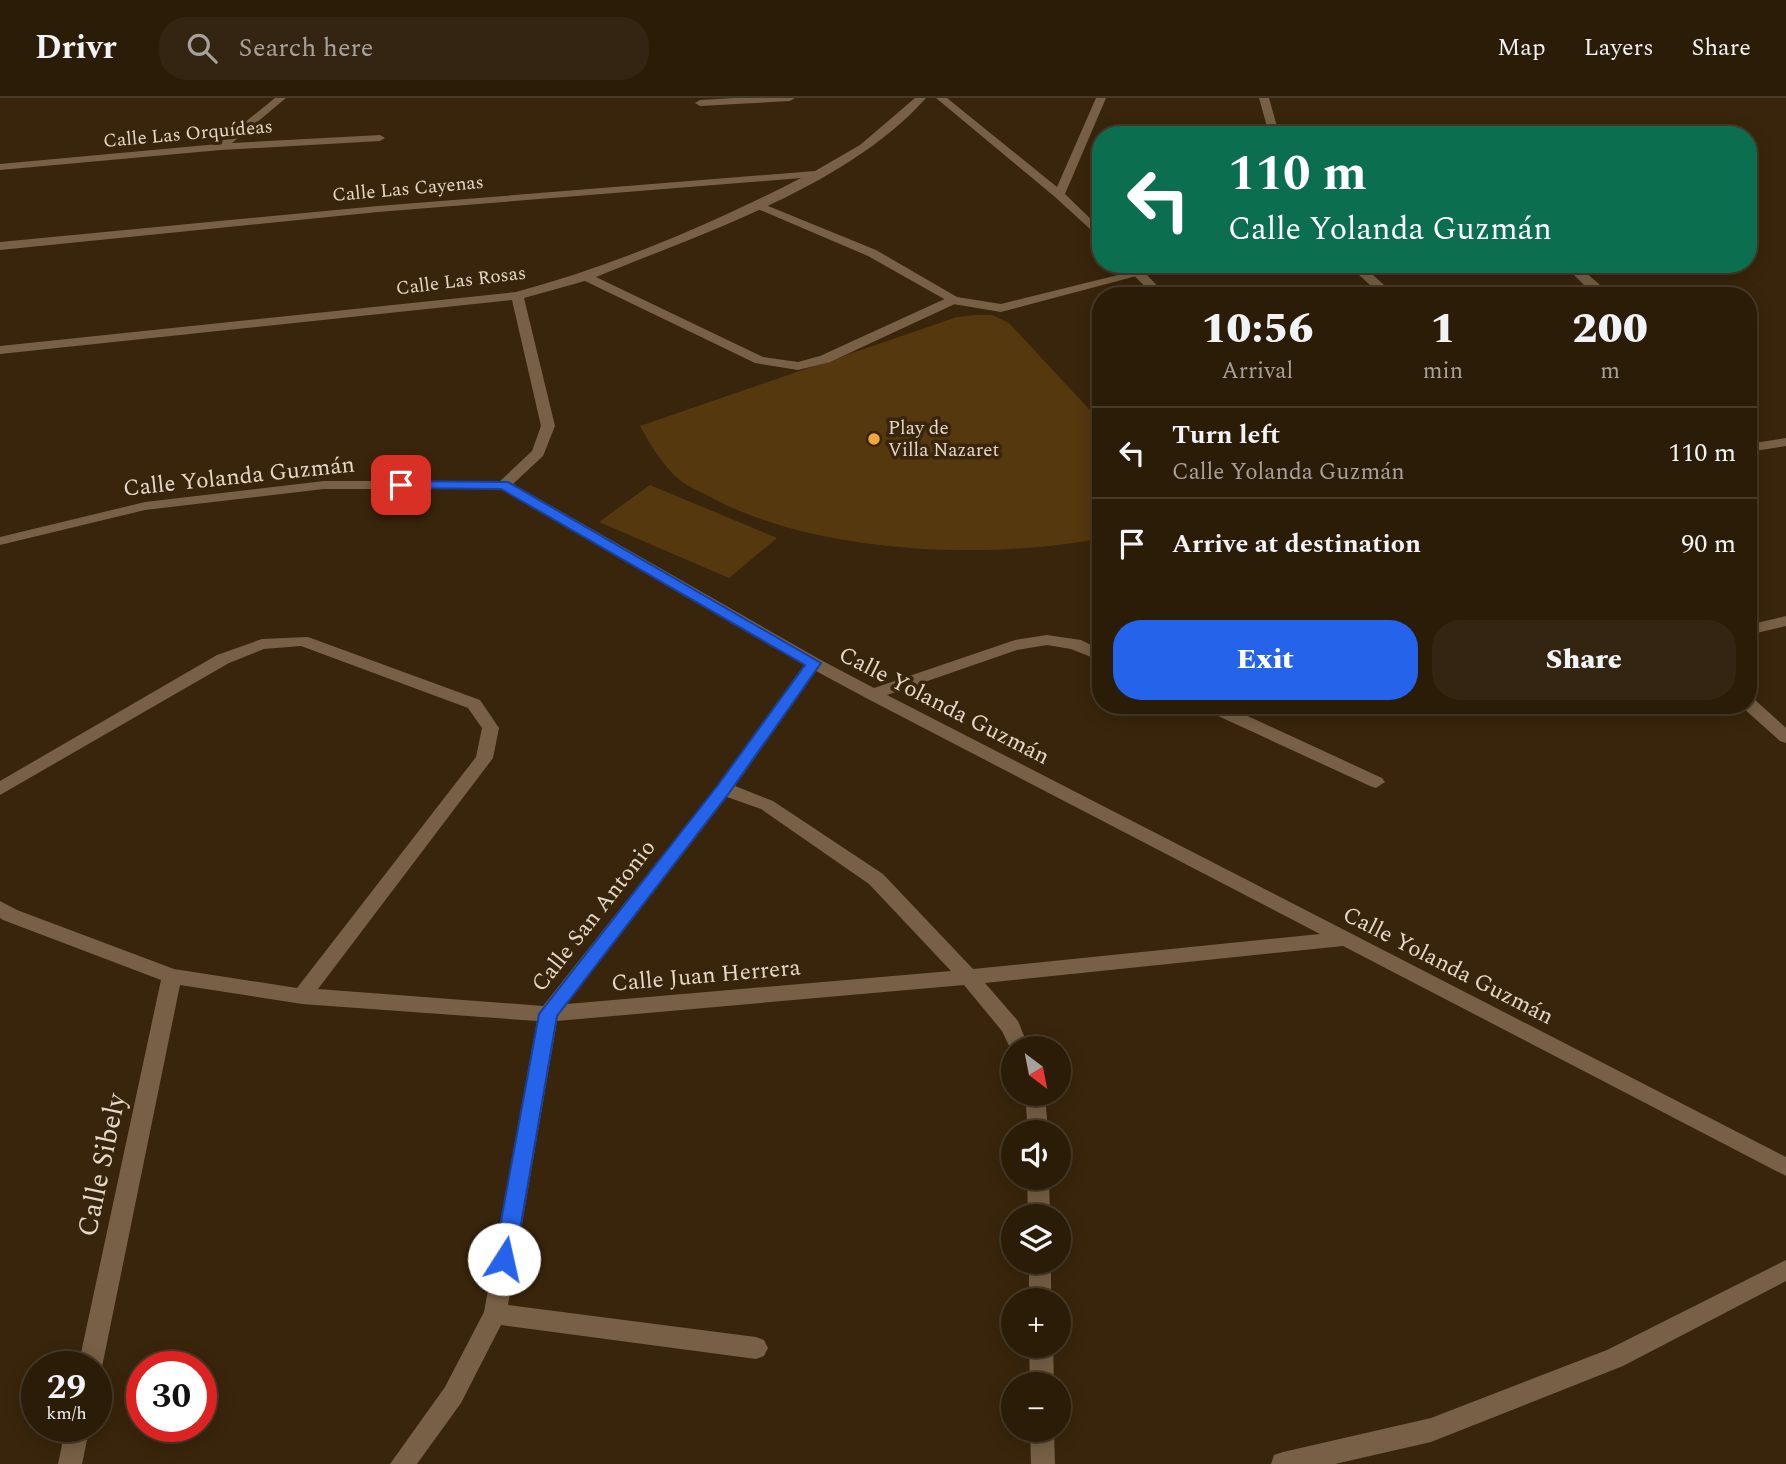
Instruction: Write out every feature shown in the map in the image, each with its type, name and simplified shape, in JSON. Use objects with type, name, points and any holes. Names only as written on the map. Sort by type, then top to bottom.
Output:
[{"type":"street","points":[[221,147],[281,98]]},
{"type":"street","points":[[700,103],[790,98]]},
{"type":"street","name":"Calle Las Rosas","points":[[0,350],[517,296],[586,278],[757,205],[820,173],[864,147],[921,98]]},
{"type":"street","points":[[941,98],[1059,195],[1092,227]]},
{"type":"street","points":[[1059,195],[1101,98]]},
{"type":"street","points":[[1264,98],[1270,126]]},
{"type":"street","name":"Calle Las Orquídeas","points":[[0,167],[221,147],[380,138]]},
{"type":"street","name":"Calle Las Cayenas","points":[[0,246],[378,208],[820,173]]},
{"type":"street","points":[[757,205],[872,253],[953,300],[1001,307],[1119,273]]},
{"type":"street","points":[[1137,273],[1152,287]]},
{"type":"street","points":[[1363,273],[1380,287]]},
{"type":"street","points":[[1579,273],[1595,287]]},
{"type":"street","points":[[586,278],[760,360],[798,366],[825,359],[953,300]]},
{"type":"street","points":[[504,485],[537,457],[546,442],[548,426],[517,296]]},
{"type":"street","points":[[1757,447],[1786,442]]},
{"type":"street","name":"Calle Yolanda Guzmán","points":[[0,541],[145,506],[324,485],[504,485],[813,663],[1786,1167]]},
{"type":"street","points":[[1757,628],[1786,621]]},
{"type":"street","points":[[872,694],[1014,645],[1047,640],[1075,644],[1092,652]]},
{"type":"street","points":[[0,789],[223,659],[262,644],[302,641],[474,704],[491,728],[484,758],[302,996]]},
{"type":"street","name":"Calle San Antonio","points":[[402,1464],[453,1395],[495,1314],[548,1014],[723,789],[813,663]]},
{"type":"street","points":[[1757,711],[1786,737]]},
{"type":"street","points":[[1229,714],[1376,782]]},
{"type":"street","points":[[723,789],[768,805],[876,880],[969,977],[1011,1027],[1014,1036]]},
{"type":"street","name":"Calle Juan Herrera","points":[[0,908],[10,915],[172,976],[302,996],[548,1014],[969,977],[1345,939]]},
{"type":"street","name":"Calle Sibely","points":[[93,1351],[172,976]]},
{"type":"street","points":[[1283,1464],[1431,1430],[1615,1358],[1786,1270]]},
{"type":"street","points":[[495,1314],[756,1348]]},
{"type":"street","points":[[70,1464],[75,1442]]},
{"type":"street","points":[[1042,1442],[1043,1464]]},
{"type":"shaded area","name":"Play de Villa Nazaret","points":[[992,315],[1009,323],[1092,412],[1092,539],[1007,549],[956,550],[852,541],[802,531],[756,517],[685,484],[663,462],[640,426],[957,317]]},
{"type":"shaded area","points":[[650,485],[777,538],[729,578],[599,522]]},
{"type":"place","name":"Play de Villa Nazaret","points":[[874,439]]},
{"type":"route","points":[[401,485],[504,485],[813,663],[723,789],[548,1014],[504,1259]]}]
